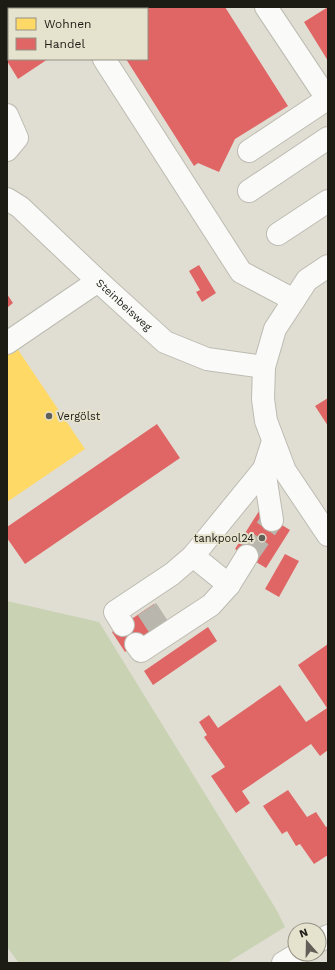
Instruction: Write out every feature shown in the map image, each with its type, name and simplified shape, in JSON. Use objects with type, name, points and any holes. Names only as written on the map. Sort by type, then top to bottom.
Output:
[{"type":"street","points":[[249,151],[328,99],[266,7]]},
{"type":"street","points":[[105,60],[241,272],[294,300]]},
{"type":"street","points":[[7,115],[17,138],[7,150]]},
{"type":"street","points":[[248,191],[328,138]]},
{"type":"street","name":"Steinbeisweg","points":[[7,199],[20,207],[165,342],[207,359],[264,367]]},
{"type":"street","points":[[278,234],[328,201]]},
{"type":"street","points":[[328,266],[307,280],[275,329],[264,367],[263,399],[266,421],[285,471],[328,535]]},
{"type":"street","points":[[7,343],[98,281]]},
{"type":"street","points":[[134,610],[193,556],[264,469],[273,442]]},
{"type":"street","points":[[264,469],[272,520]]},
{"type":"street","points":[[193,556],[229,585]]},
{"type":"street","points":[[152,638],[211,605],[229,585],[247,556]]},
{"type":"green space","points":[[7,601],[99,622],[276,909],[285,927],[227,963],[19,963],[7,947]]},
{"type":"building: Wohnen","points":[[14,344],[85,449],[7,502],[7,349]]},
{"type":"building: Handel","points":[[7,7],[40,7],[41,8],[8,8],[8,60],[46,60],[18,79],[7,61]]},
{"type":"building: Handel","points":[[92,7],[225,7],[288,106],[235,139],[219,172],[198,163],[194,166],[127,60],[148,60],[148,8]]},
{"type":"building: Handel","points":[[328,7],[328,61],[304,22]]},
{"type":"building: Handel","points":[[199,265],[216,293],[202,302],[196,292],[200,290],[189,271]]},
{"type":"building: Handel","points":[[7,294],[13,303],[7,308]]},
{"type":"building: Handel","points":[[328,398],[328,426],[315,406]]},
{"type":"building: Handel","points":[[157,424],[180,458],[25,564],[7,538],[7,527]]},
{"type":"building: Handel","points":[[259,511],[290,530],[266,568],[235,549]]},
{"type":"building: Handel","points":[[285,554],[299,561],[279,597],[265,589]]},
{"type":"building: Handel","points":[[154,604],[167,624],[125,652],[112,632]]},
{"type":"building: Handel","points":[[208,627],[217,641],[153,685],[144,671]]},
{"type":"building: Handel","points":[[328,644],[328,750],[320,756],[311,744],[242,791],[250,803],[236,813],[211,776],[225,767],[204,737],[207,735],[199,722],[209,715],[218,728],[280,685],[306,722],[327,708],[298,665]]},
{"type":"building: Handel","points":[[288,790],[307,817],[316,812],[326,827],[328,826],[328,855],[314,864],[300,844],[296,846],[287,831],[282,834],[263,806]]},
{"type":"tunnel","points":[[247,556],[272,520]]},
{"type":"tunnel","points":[[147,609],[160,629]]},
{"type":"place","name":"Vergölst","points":[[49,416]]},
{"type":"place","name":"tankpool24","points":[[262,538]]}]
